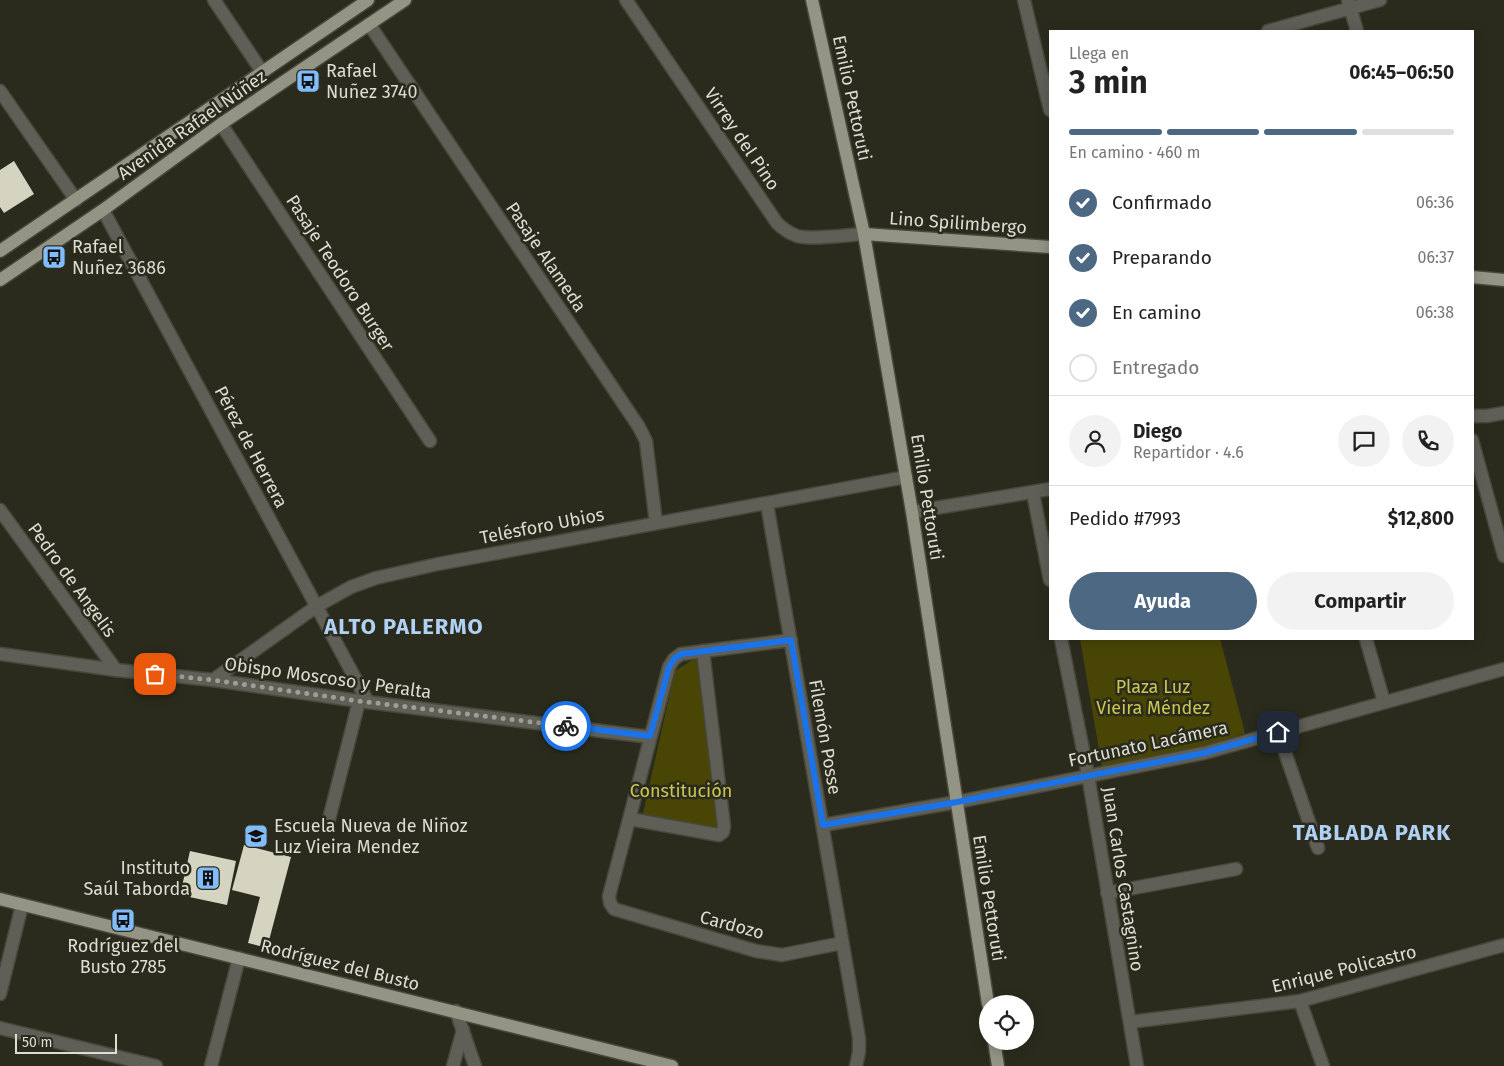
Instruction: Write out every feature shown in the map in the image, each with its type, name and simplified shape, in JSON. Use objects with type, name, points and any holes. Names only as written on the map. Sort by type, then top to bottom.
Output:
[{"type":"main road","name":"Avenida Rafael Núñez","points":[[0,251],[368,0]]},
{"type":"main road","name":"Avenida Rafael Núñez","points":[[0,280],[103,210],[222,124],[405,0]]},
{"type":"main road","name":"Emilio Pettoruti","points":[[812,0],[864,234],[912,512],[987,995]]},
{"type":"main road","name":"Lino Spilimbergo","points":[[864,234],[1049,246]]},
{"type":"main road","points":[[1474,277],[1504,280]]},
{"type":"main road","name":"Rodríguez del Busto","points":[[0,899],[672,1066]]},
{"type":"main road","points":[[995,1050],[998,1066]]},
{"type":"street","points":[[214,0],[263,73]]},
{"type":"street","name":"Virrey del Pino","points":[[626,0],[777,223],[787,231],[798,236],[864,234]]},
{"type":"street","points":[[1024,0],[1048,92]]},
{"type":"street","points":[[1271,30],[1349,4],[1380,0]]},
{"type":"street","points":[[1349,4],[1357,30]]},
{"type":"street","name":"Pasaje Alameda","points":[[369,24],[639,427],[646,441],[656,523]]},
{"type":"street","points":[[0,91],[76,200]]},
{"type":"street","name":"Pasaje Teodoro Burger","points":[[222,124],[430,441]]},
{"type":"street","name":"Pérez de Herrera","points":[[103,210],[317,606],[363,701]]},
{"type":"street","points":[[1474,416],[1504,413]]},
{"type":"street","points":[[1474,447],[1504,556]]},
{"type":"street","name":"Telésforo Ubios","points":[[213,680],[317,606],[351,587],[376,578],[404,571],[906,477]]},
{"type":"street","points":[[912,512],[1049,489]]},
{"type":"street","points":[[1033,493],[1049,575]]},
{"type":"street","name":"Filemón Posse","points":[[767,504],[858,1038],[859,1052],[856,1066]]},
{"type":"street","name":"Pedro de Angelis","points":[[0,510],[116,670]]},
{"type":"street","points":[[703,651],[724,826],[723,832],[719,835],[630,819],[669,667],[674,659],[681,654],[703,651],[791,640]]},
{"type":"street","name":"Juan Carlos Castagnino","points":[[1062,640],[1088,775],[1137,1066]]},
{"type":"street","points":[[1366,640],[1384,702]]},
{"type":"street","name":"Obispo Moscoso y Peralta","points":[[0,654],[650,736]]},
{"type":"street","name":"Fortunato Lacámera","points":[[823,825],[957,802],[1204,753],[1504,669]]},
{"type":"street","points":[[328,823],[363,701]]},
{"type":"street","points":[[1278,732],[1318,848]]},
{"type":"street","name":"Cardozo","points":[[630,819],[609,896],[610,903],[614,909],[756,951],[782,955],[842,943]]},
{"type":"street","points":[[1107,893],[1236,869]]},
{"type":"street","points":[[0,994],[22,905]]},
{"type":"street","name":"Enrique Policastro","points":[[1130,1022],[1300,1002],[1504,945]]},
{"type":"street","points":[[211,1066],[239,958]]},
{"type":"street","points":[[1300,1002],[1323,1066]]},
{"type":"street","points":[[456,1012],[475,1066]]},
{"type":"street","points":[[0,1028],[156,1066]]},
{"type":"street","points":[[453,1066],[463,1030]]},
{"type":"green space","name":"Plaza Luz Vieira Méndez","points":[[1080,640],[1220,640],[1245,733],[1216,744],[1102,767]]},
{"type":"green space","name":"Constitución","points":[[700,655],[717,828],[642,818],[675,671]]},
{"type":"building","points":[[14,161],[34,194],[4,213],[0,207],[0,170]]},
{"type":"building","points":[[244,845],[291,857],[267,948],[248,943],[260,897],[232,890]]},
{"type":"building","name":"Instituto Saúl Taborda","points":[[190,851],[236,861],[227,905],[180,895]]},
{"type":"way so far","points":[[155,674],[566,726]]},
{"type":"place","name":"Rafael Nuñez 3740","points":[[308,81]]},
{"type":"place","name":"Rafael Nuñez 3686","points":[[54,257]]},
{"type":"place","name":"Escuela Nueva de Niñoz Luz Vieira Mendez","points":[[256,836]]},
{"type":"place","name":"Instituto Saúl Taborda","points":[[208,878]]},
{"type":"place","name":"Rodríguez del Busto 2785","points":[[123,920]]},
{"type":"district","name":"ALTO PALERMO","points":[[404,626]]},
{"type":"district","name":"TABLADA PARK","points":[[1372,832]]},
{"type":"route","points":[[566,726],[650,736],[669,667],[674,659],[681,654],[791,640],[823,825],[957,802],[1204,753],[1278,732]]}]
